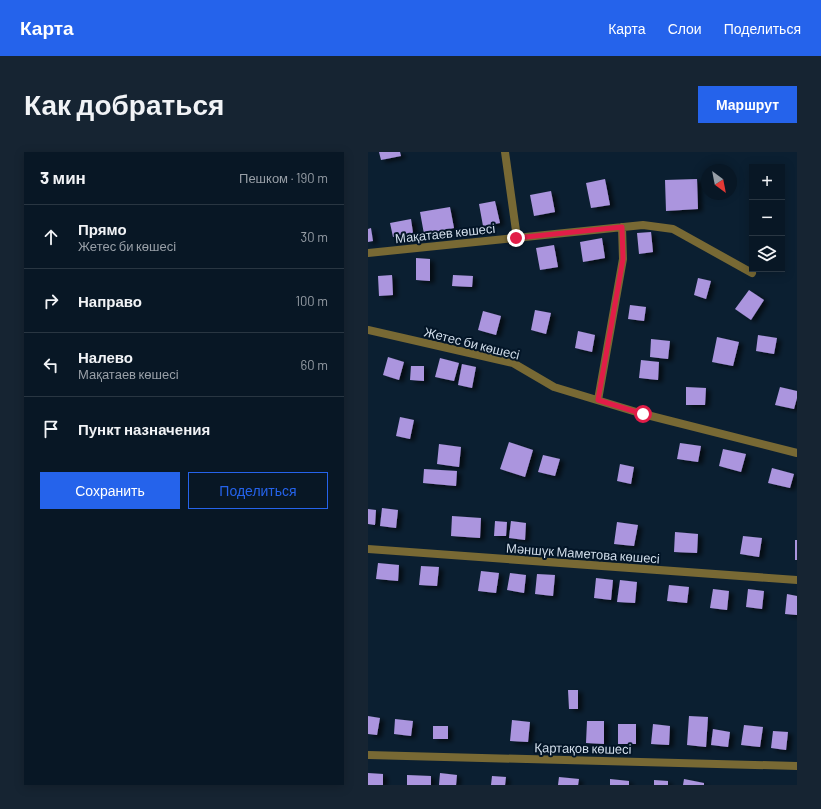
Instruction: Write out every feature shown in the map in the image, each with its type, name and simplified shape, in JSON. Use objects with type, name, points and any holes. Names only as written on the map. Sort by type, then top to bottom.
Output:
[{"type":"street","points":[[505,152],[516,238]]},
{"type":"street","name":"Мақатаев көшесі","points":[[368,253],[643,225],[673,229],[752,273]]},
{"type":"street","points":[[598,400],[623,259],[622,227]]},
{"type":"street","name":"Жетес би көшесі","points":[[368,330],[513,363],[554,386],[598,400],[643,414],[797,453]]},
{"type":"street","name":"Мәншүк Маметова көшесі","points":[[368,549],[797,580]]},
{"type":"street","name":"Қартақов көшесі","points":[[368,755],[797,766]]},
{"type":"building","points":[[379,152],[400,152],[401,156],[381,160]]},
{"type":"building","points":[[605,179],[610,205],[591,208],[586,183]]},
{"type":"building","points":[[697,179],[698,209],[666,211],[665,180]]},
{"type":"building","points":[[551,191],[555,212],[534,216],[530,195]]},
{"type":"building","points":[[495,201],[500,223],[483,226],[479,204]]},
{"type":"building","points":[[450,207],[454,228],[424,234],[420,212]]},
{"type":"building","points":[[411,219],[413,233],[393,237],[390,223]]},
{"type":"building","points":[[371,228],[373,241],[368,242],[368,229]]},
{"type":"building","points":[[651,232],[653,252],[639,254],[637,233]]},
{"type":"building","points":[[602,238],[605,258],[583,262],[580,242]]},
{"type":"building","points":[[554,245],[558,267],[540,270],[536,248]]},
{"type":"building","points":[[416,258],[430,259],[430,281],[416,280]]},
{"type":"building","points":[[392,275],[393,295],[379,296],[378,276]]},
{"type":"building","points":[[453,275],[473,276],[472,287],[452,286]]},
{"type":"building","points":[[698,278],[711,281],[706,299],[694,295]]},
{"type":"building","points":[[749,290],[764,300],[751,320],[735,309]]},
{"type":"building","points":[[630,305],[646,307],[644,321],[628,319]]},
{"type":"building","points":[[535,310],[551,313],[546,334],[531,330]]},
{"type":"building","points":[[483,311],[501,316],[496,335],[478,330]]},
{"type":"building","points":[[578,331],[595,335],[592,352],[575,348]]},
{"type":"building","points":[[758,335],[777,338],[774,354],[756,351]]},
{"type":"building","points":[[717,337],[739,342],[733,366],[712,362]]},
{"type":"building","points":[[651,339],[670,341],[668,359],[650,357]]},
{"type":"building","points":[[388,357],[404,362],[399,380],[383,375]]},
{"type":"building","points":[[440,358],[459,363],[454,381],[435,377]]},
{"type":"building","points":[[641,360],[659,362],[658,380],[639,378]]},
{"type":"building","points":[[462,364],[476,367],[472,388],[458,385]]},
{"type":"building","points":[[411,366],[424,366],[424,381],[410,380]]},
{"type":"building","points":[[686,387],[706,388],[705,405],[686,405]]},
{"type":"building","points":[[780,387],[797,391],[794,409],[775,405]]},
{"type":"building","points":[[400,417],[414,420],[410,439],[396,436]]},
{"type":"building","points":[[509,442],[533,450],[525,477],[500,469]]},
{"type":"building","points":[[680,443],[701,446],[698,462],[677,459]]},
{"type":"building","points":[[439,444],[461,447],[459,467],[437,464]]},
{"type":"building","points":[[723,449],[746,454],[741,472],[719,466]]},
{"type":"building","points":[[543,455],[560,459],[555,476],[538,472]]},
{"type":"building","points":[[620,464],[634,467],[631,484],[617,481]]},
{"type":"building","points":[[772,468],[794,474],[790,488],[768,483]]},
{"type":"building","points":[[424,469],[457,471],[456,486],[423,483]]},
{"type":"building","points":[[382,508],[398,510],[396,528],[380,526]]},
{"type":"building","points":[[368,509],[376,510],[375,525],[368,524]]},
{"type":"building","points":[[452,516],[481,518],[480,538],[451,536]]},
{"type":"building","points":[[495,521],[507,522],[506,536],[494,536]]},
{"type":"building","points":[[511,521],[526,523],[525,540],[509,538]]},
{"type":"building","points":[[617,522],[638,525],[634,546],[614,544]]},
{"type":"building","points":[[675,532],[698,534],[697,553],[674,552]]},
{"type":"building","points":[[743,536],[762,538],[759,557],[740,554]]},
{"type":"building","points":[[795,540],[797,540],[797,560],[795,560]]},
{"type":"building","points":[[378,563],[399,565],[398,581],[376,579]]},
{"type":"building","points":[[421,566],[439,567],[437,586],[419,585]]},
{"type":"building","points":[[481,571],[499,573],[496,593],[478,591]]},
{"type":"building","points":[[510,573],[526,575],[524,593],[507,590]]},
{"type":"building","points":[[537,574],[555,575],[553,596],[535,594]]},
{"type":"building","points":[[596,578],[613,580],[611,600],[594,598]]},
{"type":"building","points":[[620,580],[637,582],[635,603],[617,602]]},
{"type":"building","points":[[669,585],[689,587],[687,603],[667,601]]},
{"type":"building","points":[[713,589],[729,591],[727,610],[710,608]]},
{"type":"building","points":[[748,589],[764,591],[762,609],[746,607]]},
{"type":"building","points":[[787,594],[797,596],[797,615],[785,614]]},
{"type":"building","points":[[568,690],[578,690],[578,709],[569,709]]},
{"type":"building","points":[[368,716],[380,718],[377,735],[368,734]]},
{"type":"building","points":[[689,716],[708,717],[706,747],[687,745]]},
{"type":"building","points":[[395,719],[413,721],[411,736],[394,734]]},
{"type":"building","points":[[512,720],[530,722],[528,742],[510,741]]},
{"type":"building","points":[[587,721],[604,721],[604,744],[586,743]]},
{"type":"building","points":[[618,724],[636,724],[636,744],[618,744]]},
{"type":"building","points":[[653,724],[670,726],[669,745],[651,744]]},
{"type":"building","points":[[744,725],[763,727],[760,747],[741,745]]},
{"type":"building","points":[[433,726],[448,726],[448,739],[433,739]]},
{"type":"building","points":[[713,729],[730,732],[728,747],[711,745]]},
{"type":"building","points":[[773,731],[788,732],[786,750],[771,748]]},
{"type":"building","points":[[368,773],[383,774],[383,785],[368,785]]},
{"type":"building","points":[[440,773],[457,775],[456,785],[439,785]]},
{"type":"building","points":[[407,775],[431,776],[431,785],[407,785]]},
{"type":"building","points":[[492,776],[506,777],[505,785],[491,785]]},
{"type":"building","points":[[559,777],[579,779],[578,785],[558,785]]},
{"type":"building","points":[[610,779],[629,781],[629,785],[610,785]]},
{"type":"building","points":[[684,779],[704,783],[704,785],[683,785]]},
{"type":"building","points":[[654,780],[668,781],[668,785],[654,785]]},
{"type":"route","points":[[516,238],[622,227],[623,259],[598,400],[643,414]]}]
